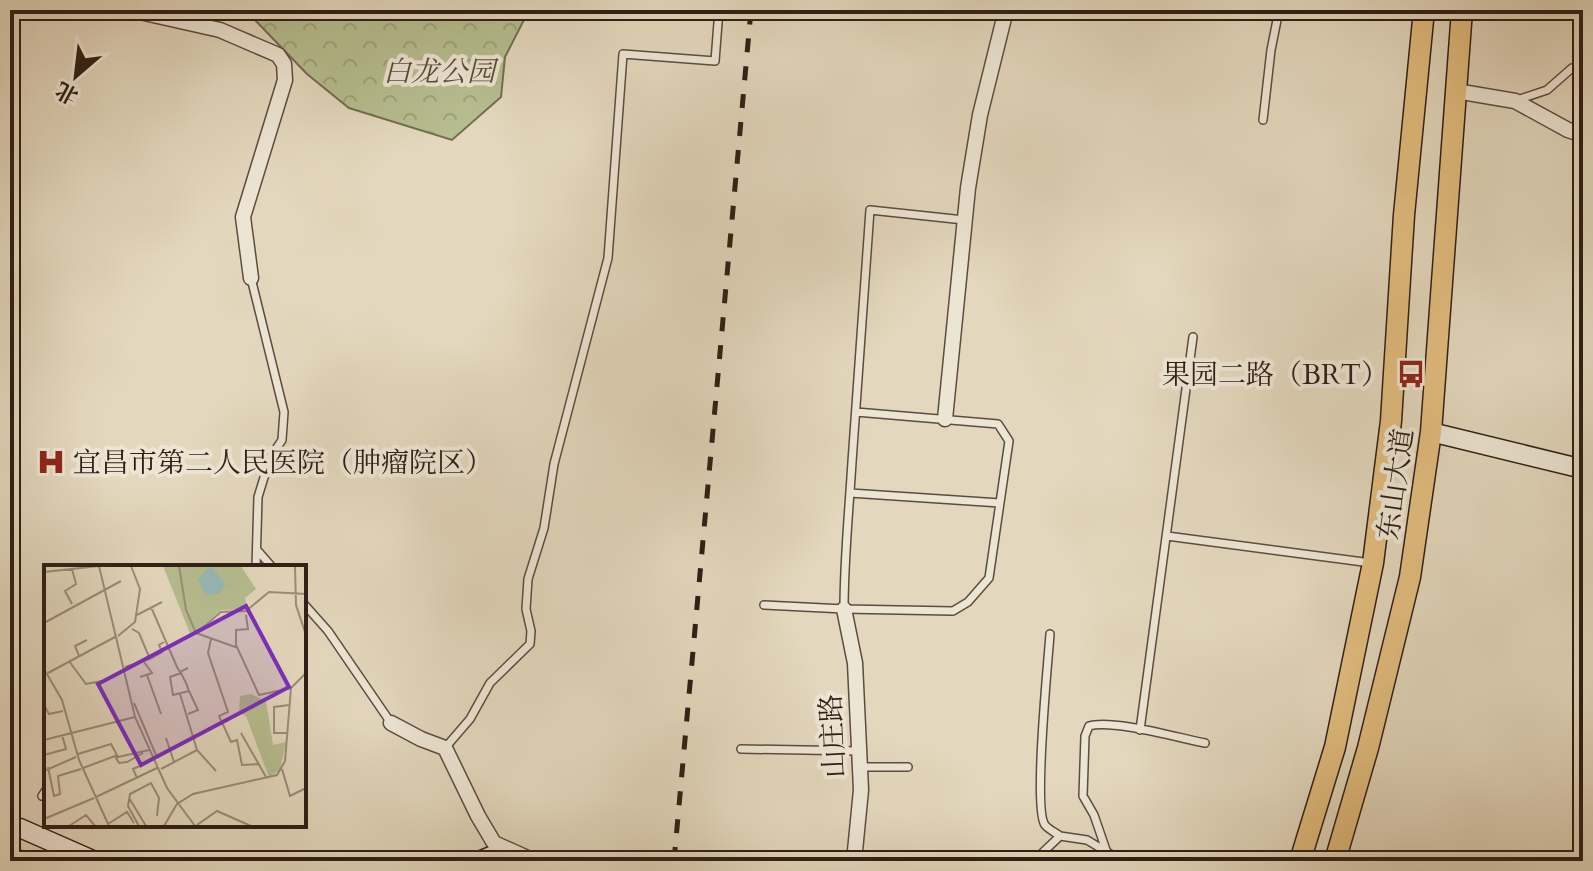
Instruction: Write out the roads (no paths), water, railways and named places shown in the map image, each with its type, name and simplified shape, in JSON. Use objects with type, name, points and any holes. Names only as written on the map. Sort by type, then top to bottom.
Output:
[{"type":"main road","name":"东山大道","points":[[1300,861],[1335,747],[1373,563],[1391,421],[1404,215],[1424,10]]},
{"type":"main road","name":"东山大道","points":[[1335,861],[1368,748],[1410,577],[1431,432],[1462,10]]},
{"type":"street","points":[[131,10],[220,30],[278,55],[284,64],[285,80],[243,217],[251,278]]},
{"type":"street","points":[[945,419],[964,220],[980,115],[1006,10]]},
{"type":"street","points":[[1456,91],[1515,101],[1583,135]]},
{"type":"street","points":[[1431,432],[1583,469]]},
{"type":"street","name":"山庄路","points":[[844,609],[855,663],[861,790],[854,861]]},
{"type":"street","points":[[391,723],[445,748],[494,843],[534,861]]},
{"type":"street","points":[[10,830],[20,828],[95,861]]},
{"type":"street","points":[[479,861],[491,856],[520,861]]},
{"type":"lane","points":[[445,748],[470,719],[490,683],[530,644],[531,631],[526,609],[528,579],[544,528],[554,464],[608,258],[623,54],[715,61],[719,10]]},
{"type":"lane","points":[[1263,120],[1279,10]]},
{"type":"lane","points":[[1515,101],[1547,90],[1572,68],[1583,67]]},
{"type":"lane","points":[[844,609],[870,210],[964,220]]},
{"type":"lane","points":[[251,278],[284,412],[282,440],[270,458],[258,497],[256,565]]},
{"type":"lane","points":[[1140,730],[1193,337]]},
{"type":"lane","points":[[764,605],[953,611],[968,602],[989,578],[1009,441],[998,424],[856,412]]},
{"type":"lane","points":[[850,493],[1000,503]]},
{"type":"lane","points":[[1167,536],[1373,563]]},
{"type":"lane","points":[[258,551],[270,565]]},
{"type":"lane","points":[[306,606],[328,631],[391,723]]},
{"type":"lane","points":[[1050,634],[1040,810],[1045,825],[1060,836],[1087,840],[1122,861]]},
{"type":"lane","points":[[1106,850],[1094,815],[1083,796],[1085,736],[1089,726],[1097,723],[1205,743]]},
{"type":"lane","points":[[741,749],[858,751]]},
{"type":"lane","points":[[860,767],[908,767]]},
{"type":"lane","points":[[912,861],[914,857],[1040,858],[1060,836]]},
{"type":"railway","points":[[674,861],[751,10]]},
{"type":"place","name":"果园二路（BRT）","points":[[1411,374]]},
{"type":"place","name":"宜昌市第二人民医院（肿瘤院区）","points":[[51,462]]},
{"type":"park label","name":"白龙公园","points":[[439,71]]}]
